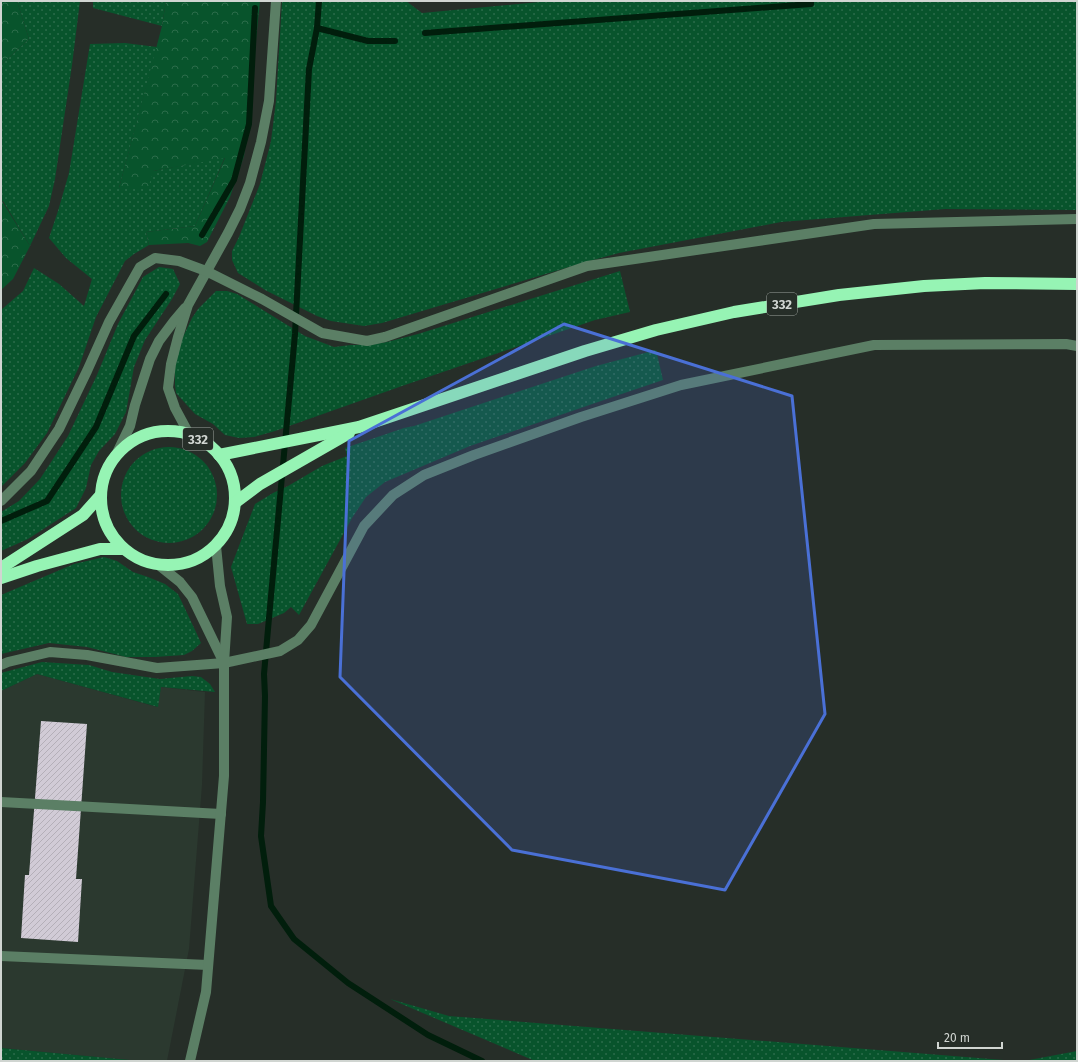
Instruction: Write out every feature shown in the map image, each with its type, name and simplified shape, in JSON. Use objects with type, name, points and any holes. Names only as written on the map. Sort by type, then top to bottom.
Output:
[{"type":"highway","name":"332","points":[[219,454],[359,428],[585,351],[656,330],[734,312],[839,295],[924,286],[986,283],[1077,284]]},
{"type":"highway","name":"332","points":[[236,502],[260,484],[359,428]]},
{"type":"highway","name":"332","points":[[168,431],[188,434],[206,442],[219,454],[231,475],[236,502],[229,529],[216,546],[203,556],[180,565],[160,566],[138,559],[123,549],[108,530],[102,514],[100,496],[105,473],[116,455],[133,441],[150,433],[168,431]]},
{"type":"highway","name":"332","points":[[1,568],[83,516],[100,496]]},
{"type":"highway","points":[[1,578],[37,566],[100,549],[123,549]]},
{"type":"street","points":[[188,434],[175,408],[168,388],[171,364],[188,305],[228,234],[250,183],[261,142],[269,101],[276,1]]},
{"type":"street","points":[[1,501],[31,471],[59,429],[109,322],[140,267],[155,258],[179,261],[206,271],[262,299],[322,333],[367,341],[385,337],[587,266],[874,224],[1077,219]]},
{"type":"street","points":[[116,455],[130,426],[135,405],[150,359],[159,341],[188,305]]},
{"type":"street","points":[[1,665],[50,652],[87,655],[157,668],[224,663],[280,651],[298,640],[311,625],[364,526],[393,495],[424,475],[474,455],[581,417],[680,385],[874,345],[1066,344],[1077,346]]},
{"type":"street","points":[[190,1061],[206,992],[224,776],[224,663],[227,617],[220,586],[216,546]]},
{"type":"street","points":[[160,566],[180,582],[192,597],[224,663]]},
{"type":"street","points":[[1,802],[221,814]]},
{"type":"street","points":[[1,956],[208,965]]},
{"type":"highlighted area","points":[[564,324],[792,396],[825,714],[725,890],[512,850],[340,677],[349,441]]},
{"type":"shaded area","points":[[37,674],[157,707],[161,687],[205,692],[202,785],[189,949],[167,1061],[139,1061],[1,1048],[1,691]]},
{"type":"green space","points":[[1,1],[17,1],[29,39],[1,65]]},
{"type":"green space","points":[[17,1],[80,1],[55,179],[49,206],[30,246],[3,201],[1,202],[1,65],[29,39]]},
{"type":"green space","points":[[93,1],[166,1],[162,26],[93,8]]},
{"type":"green space","points":[[166,1],[260,1],[244,156],[230,197],[207,242],[200,246],[188,243],[149,245],[146,232],[195,226],[225,158],[153,171],[148,189],[119,188],[162,26]]},
{"type":"green space","points":[[282,1],[406,1],[422,13],[550,1],[1077,1],[1077,210],[945,209],[781,222],[619,253],[382,323],[364,326],[331,321],[317,316],[265,290],[238,273],[232,260],[232,251],[260,184],[271,141],[276,101]]},
{"type":"green space","points":[[125,43],[157,47],[119,188],[153,171],[225,157],[195,226],[146,232],[149,245],[125,261],[96,317],[79,367],[47,433],[25,463],[1,487],[1,310],[23,291],[34,268],[59,284],[84,306],[92,279],[66,258],[49,238],[69,173],[90,44]]},
{"type":"green space","points":[[2,201],[30,246],[13,279],[1,290],[1,202]]},
{"type":"green space","points":[[159,267],[173,269],[180,284],[145,340],[134,367],[126,412],[115,434],[99,451],[91,465],[86,488],[76,508],[28,539],[1,551],[1,512],[19,501],[40,479],[68,436],[97,375],[118,324],[143,277]]},
{"type":"green space","points":[[620,271],[630,312],[595,320],[254,437],[239,438],[225,435],[213,424],[195,414],[176,393],[175,363],[182,339],[198,309],[216,291],[227,291],[237,294],[305,336],[334,347],[369,345],[418,334]]},
{"type":"green space","points":[[656,350],[663,380],[470,446],[385,482],[366,497],[352,518],[299,615],[291,607],[284,613],[258,624],[247,624],[231,567],[255,504],[322,466],[347,456],[345,448],[596,366]]},
{"type":"green space","points":[[169,447],[187,450],[203,461],[214,477],[217,495],[214,513],[203,529],[187,540],[169,543],[151,540],[135,529],[124,513],[121,495],[124,477],[135,461],[151,450]]},
{"type":"green space","points":[[104,557],[117,561],[133,572],[165,584],[178,594],[201,643],[192,651],[184,655],[155,657],[126,657],[87,647],[49,643],[1,654],[1,595],[74,564]]},
{"type":"green space","points":[[42,662],[89,665],[112,672],[160,679],[192,676],[201,677],[210,684],[215,692],[161,687],[158,707],[37,674],[1,691],[1,673]]},
{"type":"green space","points":[[390,999],[449,1016],[1016,1061],[535,1061]]},
{"type":"green space","points":[[1,1048],[130,1060],[130,1061],[1,1061]]},
{"type":"green space","points":[[1077,1051],[1077,1061],[1024,1061]]},
{"type":"building","points":[[41,721],[87,724],[76,879],[82,879],[78,942],[21,938],[25,875],[29,875]]},
{"type":"waterway","points":[[319,1],[317,28],[309,69],[295,334],[264,674],[265,696],[261,836],[271,906],[294,939],[348,983],[428,1035],[482,1061]]},
{"type":"waterway","points":[[425,33],[811,4],[811,1]]},
{"type":"waterway","points":[[202,235],[234,180],[249,124],[255,8]]},
{"type":"waterway","points":[[317,28],[368,41],[395,41]]},
{"type":"waterway","points":[[1,521],[47,501],[96,427],[134,336],[166,294]]}]
